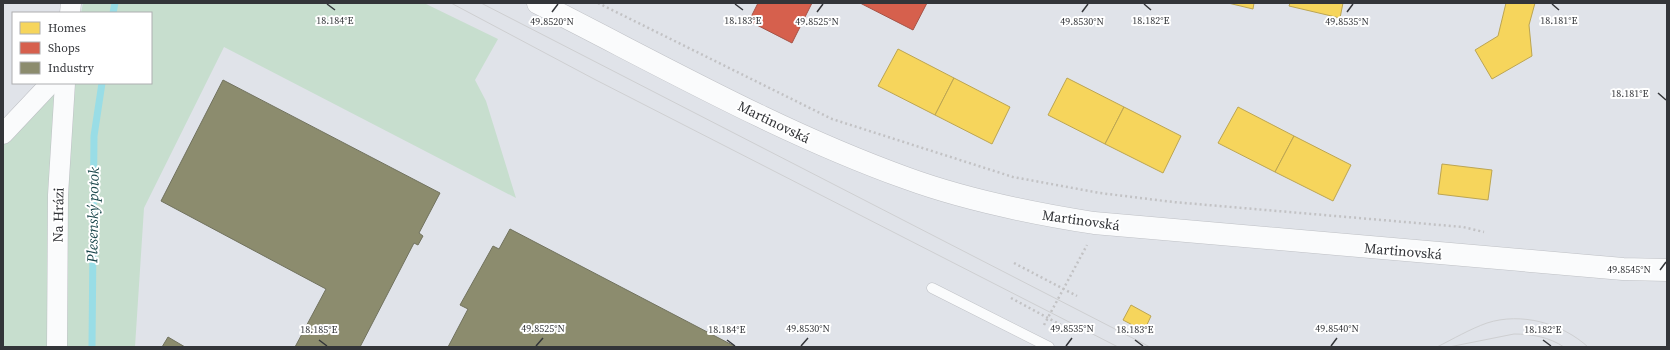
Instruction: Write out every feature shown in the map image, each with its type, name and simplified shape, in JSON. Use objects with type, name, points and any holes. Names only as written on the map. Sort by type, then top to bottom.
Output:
[{"type":"street","name":"Martinovská","points":[[538,3],[778,126],[828,148],[906,179],[963,196],[1042,215],[1094,224],[1616,268],[1667,270]]},
{"type":"street","points":[[3,134],[50,84]]},
{"type":"street","name":"Na Hrázi","points":[[57,347],[58,196],[65,84]]},
{"type":"lane","points":[[932,288],[1049,347]]},
{"type":"path","points":[[598,3],[832,119],[1013,177],[1100,193],[1174,202],[1463,227],[1486,232]]},
{"type":"path","points":[[1014,263],[1077,296]]},
{"type":"path","points":[[1036,340],[1064,289]]},
{"type":"path","points":[[1011,298],[1061,325]]},
{"type":"green space","points":[[83,3],[424,3],[498,39],[475,80],[486,101],[516,198],[224,47],[144,208],[135,347],[3,347],[3,130],[64,84],[152,84],[152,12],[81,12]]},
{"type":"building: Homes","points":[[1228,3],[1254,3],[1253,9]]},
{"type":"building: Homes","points":[[1290,3],[1343,3],[1340,18],[1289,6]]},
{"type":"building: Homes","points":[[1506,3],[1535,3],[1529,25],[1532,56],[1492,79],[1475,50],[1498,36]]},
{"type":"building: Homes","points":[[898,49],[954,78],[935,115],[878,86]]},
{"type":"building: Homes","points":[[954,78],[1010,107],[992,144],[935,115]]},
{"type":"building: Homes","points":[[1067,78],[1124,107],[1105,144],[1048,115]]},
{"type":"building: Homes","points":[[1124,107],[1181,136],[1163,173],[1105,144]]},
{"type":"building: Homes","points":[[1238,107],[1294,136],[1275,172],[1218,143]]},
{"type":"building: Homes","points":[[1294,136],[1351,165],[1333,201],[1275,172]]},
{"type":"building: Homes","points":[[1442,164],[1492,170],[1488,200],[1438,194]]},
{"type":"building: Homes","points":[[1131,305],[1151,316],[1144,331],[1123,320]]},
{"type":"building: Shops","points":[[758,3],[812,3],[792,43],[749,21]]},
{"type":"building: Shops","points":[[860,3],[927,3],[913,30]]},
{"type":"building: Industry","points":[[223,80],[440,193],[419,233],[423,236],[418,245],[414,243],[360,347],[295,347],[326,289],[161,201]]},
{"type":"building: Industry","points":[[510,229],[736,347],[448,347],[468,309],[460,305],[493,246],[499,249]]},
{"type":"building: Industry","points":[[168,337],[185,347],[162,347]]},
{"type":"waterway","name":"Plesenský potok","points":[[113,12],[115,3]]},
{"type":"waterway","name":"Plesenský potok","points":[[92,347],[94,136],[102,84]]},
{"type":"tram line","points":[[451,3],[594,79],[1118,347]]},
{"type":"tram line","points":[[481,3],[1150,347]]},
{"type":"tram line","points":[[1437,347],[1487,323],[1513,319],[1527,319],[1554,326],[1578,339],[1588,347]]},
{"type":"tram line","points":[[1449,347],[1514,334],[1540,337],[1564,347]]}]
